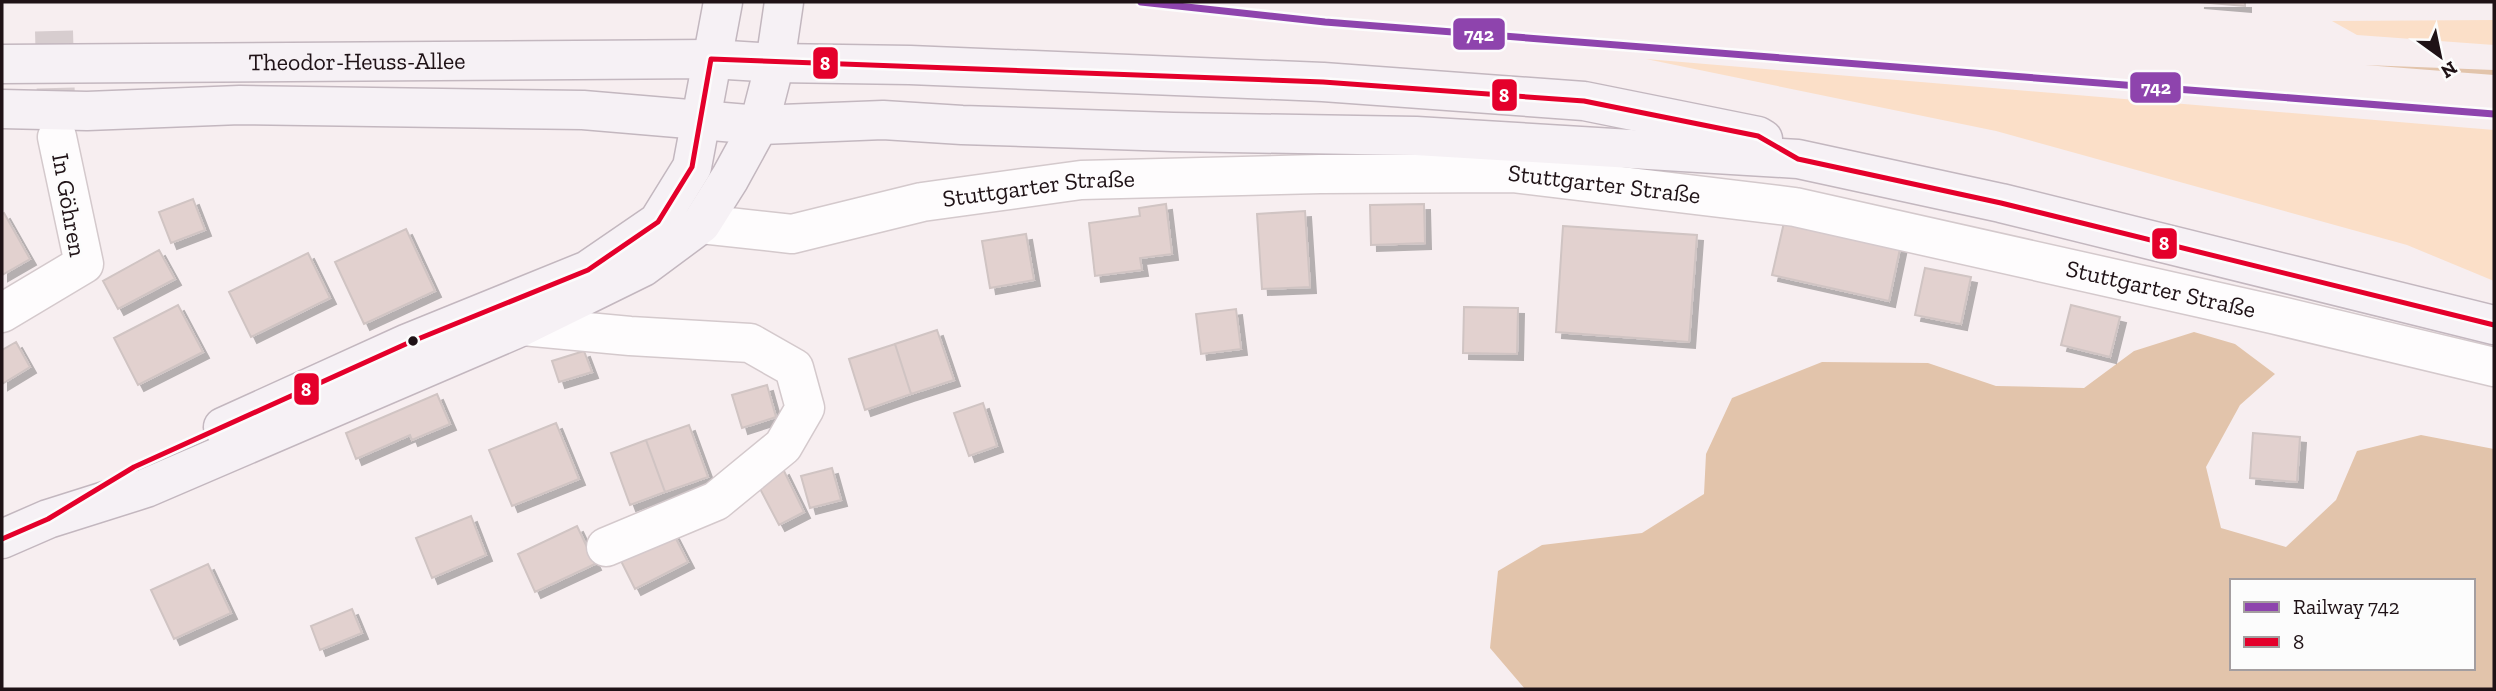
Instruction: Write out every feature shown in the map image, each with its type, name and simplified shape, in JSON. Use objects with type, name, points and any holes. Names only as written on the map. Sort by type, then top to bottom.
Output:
[{"type":"main road","points":[[48,519],[146,462],[408,343],[588,270],[658,222],[692,167],[723,2]]},
{"type":"main road","points":[[2,539],[48,519],[146,488],[523,326],[643,267],[701,224],[759,125],[775,63],[784,2]]},
{"type":"main road","name":"Theodor-Heuss-Allee","points":[[2,64],[711,59],[1309,81],[1584,101],[1758,136],[1798,159]]},
{"type":"main road","name":"Theodor-Heuss-Allee","points":[[2,110],[88,111],[240,105],[583,110],[759,125],[883,120],[1173,132],[1416,136],[1798,159]]},
{"type":"main road","points":[[1798,159],[2001,203],[2494,324]]},
{"type":"street","name":"In Göhren","points":[[2,313],[84,264],[57,137]]},
{"type":"street","name":"Stuttgarter Straße","points":[[701,224],[792,234],[922,202],[1081,180],[1320,174],[1512,173],[1795,207],[2272,314],[2494,367]]},
{"type":"street","points":[[523,326],[629,337],[750,342],[794,368],[805,408],[783,446],[716,501],[606,547]]},
{"type":"shaded area","points":[[2494,20],[2494,45],[2357,35],[2332,21]]},
{"type":"shaded area","points":[[1646,59],[2494,130],[2494,281],[2407,245],[1996,131]]},
{"type":"shaded area","points":[[2365,65],[2494,70],[2494,75]]},
{"type":"shaded area","points":[[2194,332],[2235,344],[2275,374],[2240,405],[2206,467],[2221,528],[2286,547],[2336,500],[2357,451],[2421,435],[2494,449],[2494,689],[1525,689],[1490,648],[1498,571],[1542,545],[1642,533],[1704,494],[1706,454],[1732,398],[1822,362],[1928,363],[1996,386],[2084,388],[2134,351]]},
{"type":"building","points":[[2198,2],[2245,2],[2245,6]]},
{"type":"building","points":[[193,199],[205,230],[171,243],[159,212]]},
{"type":"building","points":[[1166,204],[1172,254],[1140,258],[1142,270],[1095,276],[1089,223],[1140,216],[1139,208]]},
{"type":"building","points":[[1424,204],[1425,243],[1371,245],[1370,205]]},
{"type":"building","points":[[1305,211],[1310,287],[1262,289],[1257,214]]},
{"type":"building","points":[[4,213],[30,259],[2,275],[2,214]]},
{"type":"building","points":[[1785,218],[1901,244],[1889,301],[1772,275]]},
{"type":"building","points":[[1563,226],[1697,235],[1689,342],[1556,332]]},
{"type":"building","points":[[406,229],[435,291],[364,324],[335,262]]},
{"type":"building","points":[[1026,234],[1034,280],[990,288],[982,241]]},
{"type":"building","points":[[159,250],[175,279],[118,309],[103,281]]},
{"type":"building","points":[[308,253],[330,298],[251,337],[229,292]]},
{"type":"building","points":[[1925,268],[1971,277],[1961,324],[1915,315]]},
{"type":"building","points":[[178,305],[203,352],[138,385],[114,338]]},
{"type":"building","points":[[2071,305],[2120,317],[2110,357],[2061,345]]},
{"type":"building","points":[[1464,307],[1518,308],[1517,354],[1463,353]]},
{"type":"building","points":[[1236,309],[1241,349],[1201,354],[1196,314]]},
{"type":"building","points":[[937,330],[954,380],[911,394],[895,344]]},
{"type":"building","points":[[16,342],[30,367],[2,384],[2,350]]},
{"type":"building","points":[[895,344],[911,394],[865,410],[849,359]]},
{"type":"building","points":[[584,351],[592,372],[559,382],[552,361]]},
{"type":"building","points":[[767,385],[776,417],[742,428],[732,395]]},
{"type":"building","points":[[437,394],[450,424],[412,440],[410,435],[356,459],[346,433]]},
{"type":"building","points":[[983,403],[997,446],[969,456],[954,413]]},
{"type":"building","points":[[556,423],[579,479],[512,506],[489,450]]},
{"type":"building","points":[[689,425],[708,477],[665,492],[646,440]]},
{"type":"building","points":[[2253,433],[2300,437],[2297,482],[2250,478]]},
{"type":"building","points":[[646,440],[665,492],[630,505],[611,453]]},
{"type":"building","points":[[832,468],[841,500],[810,508],[801,476]]},
{"type":"building","points":[[783,469],[804,512],[779,525],[757,483]]},
{"type":"building","points":[[471,516],[486,555],[432,578],[416,538]]},
{"type":"building","points":[[577,526],[595,564],[535,592],[518,554]]},
{"type":"building","points":[[673,533],[688,562],[635,589],[620,559]]},
{"type":"building","points":[[208,564],[231,613],[174,639],[151,590]]},
{"type":"building","points":[[352,609],[362,633],[320,650],[311,626]]},
{"type":"tunnel","points":[[54,31],[57,137]]},
{"type":"rail line","name":"742","points":[[1141,2],[1325,22],[2494,114]]},
{"type":"transit line","name":"8","points":[[2,539],[48,519],[134,467],[408,343],[588,270],[658,222],[692,167],[711,59],[1323,82],[1584,101],[1758,136],[1798,159],[2001,203],[2494,325]]}]
